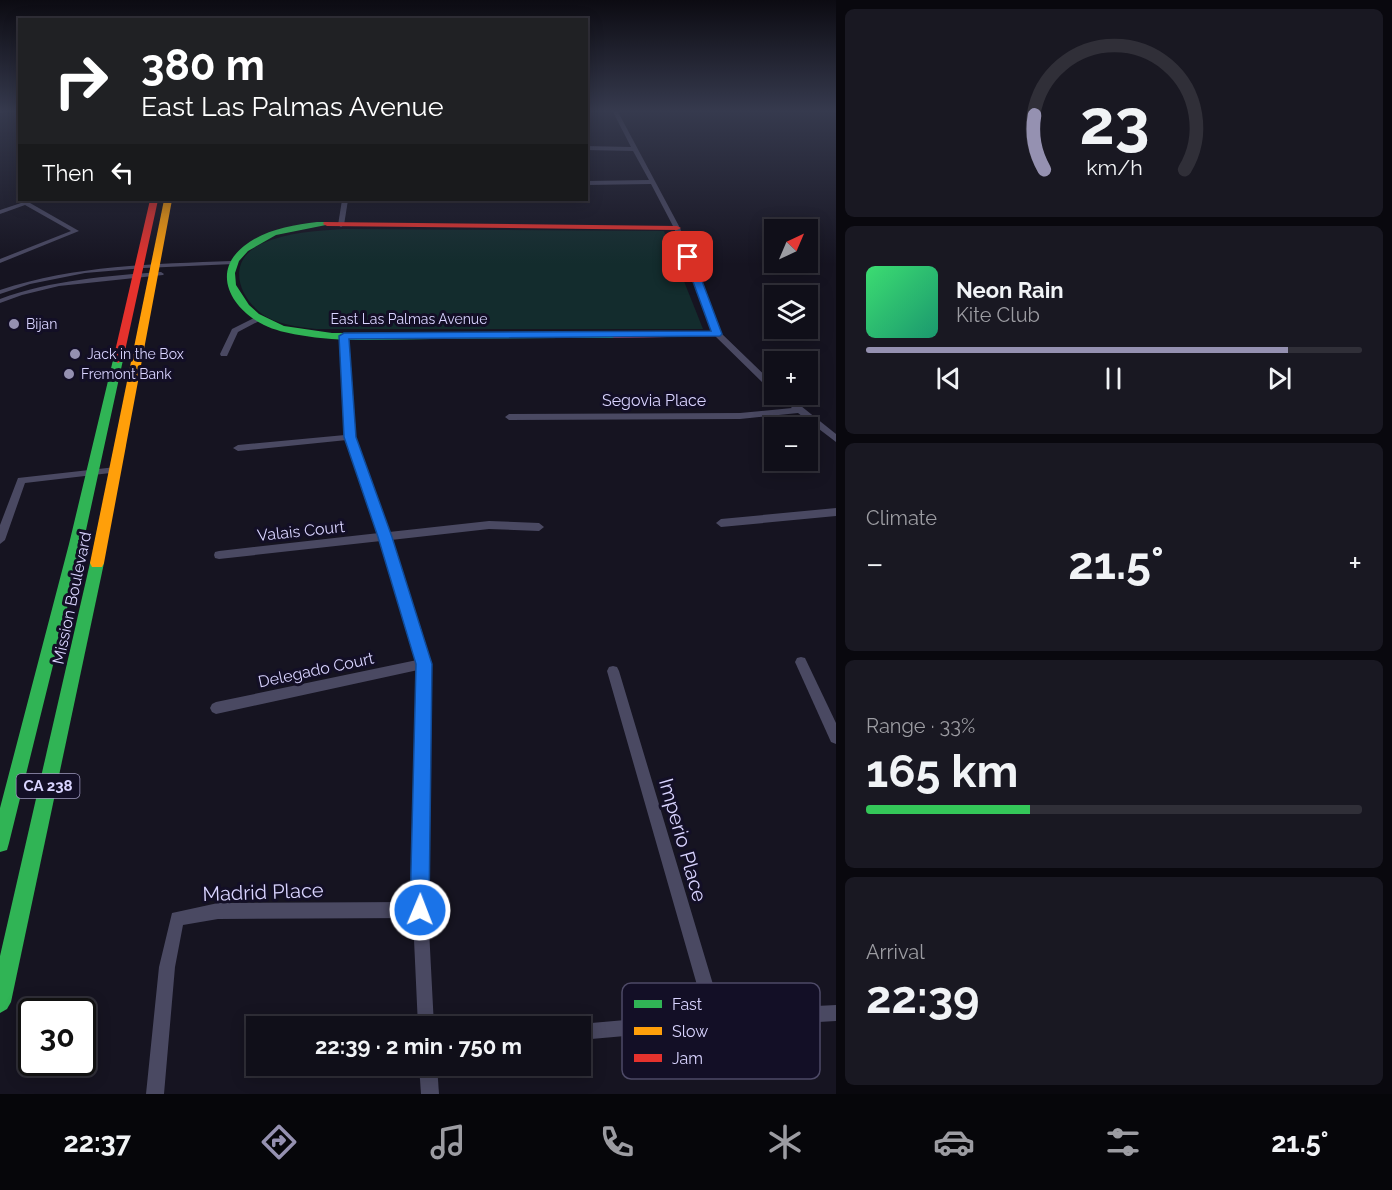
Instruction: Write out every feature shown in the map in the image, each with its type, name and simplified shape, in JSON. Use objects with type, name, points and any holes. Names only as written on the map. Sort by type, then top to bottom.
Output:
[{"type":"main road","name":"Mission Boulevard","points":[[0,843],[92,472],[154,201]]},
{"type":"main road","name":"Mission Boulevard","points":[[0,1002],[116,470],[168,201]]},
{"type":"main road","points":[[257,320],[235,294],[231,265],[249,247],[274,234],[299,228],[341,225],[677,228]]},
{"type":"main road","name":"East Las Palmas Avenue","points":[[257,320],[306,333],[344,336],[717,334]]},
{"type":"street","points":[[642,161],[677,228],[717,334],[764,379]]},
{"type":"street","points":[[588,183],[652,182]]},
{"type":"street","points":[[0,212],[31,201]]},
{"type":"street","points":[[341,225],[345,201]]},
{"type":"street","points":[[0,261],[76,231],[25,203]]},
{"type":"street","points":[[0,292],[47,277],[231,265]]},
{"type":"street","points":[[0,301],[26,291],[63,283],[138,272]]},
{"type":"street","points":[[224,354],[235,331],[257,320]]},
{"type":"street","points":[[344,336],[350,437],[385,537],[424,664],[420,910],[425,1016]]},
{"type":"street","points":[[792,405],[836,439]]},
{"type":"street","name":"Segovia Place","points":[[509,417],[740,416],[798,410]]},
{"type":"street","points":[[238,448],[350,437]]},
{"type":"street","points":[[0,540],[21,480],[116,470]]},
{"type":"street","points":[[722,523],[836,512]]},
{"type":"street","name":"Valais Court","points":[[219,555],[489,525],[539,527]]},
{"type":"street","points":[[801,662],[836,738]]},
{"type":"street","name":"Delegado Court","points":[[216,708],[424,664]]},
{"type":"street","name":"Imperio Place","points":[[613,671],[704,983]]},
{"type":"street","name":"Madrid Place","points":[[155,1094],[167,967],[177,918],[218,911],[420,910]]},
{"type":"street","points":[[820,1014],[836,1013]]},
{"type":"street","points":[[591,1031],[622,1028]]},
{"type":"street","points":[[429,1076],[430,1094]]},
{"type":"green space","points":[[343,229],[664,231],[703,329],[316,329],[272,320],[257,310],[249,301],[243,291],[239,270],[250,251],[261,244],[281,237]]},
{"type":"traffic: fast","points":[[327,224],[284,230],[263,238],[245,249],[235,261],[231,273],[232,285],[237,297],[245,307],[256,316],[281,328],[332,336],[614,335]]},
{"type":"traffic: fast","points":[[0,843],[76,544],[118,360]]},
{"type":"traffic: fast","points":[[0,1002],[97,563]]},
{"type":"traffic: slow","points":[[97,563],[168,201]]},
{"type":"traffic: jam","points":[[118,360],[154,201]]},
{"type":"traffic: jam","points":[[327,224],[677,228]]},
{"type":"traffic: jam","points":[[614,335],[717,334]]},
{"type":"place","name":"Bijan","points":[[14,324]]},
{"type":"place","name":"Jack in the Box","points":[[75,354]]},
{"type":"place","name":"Fremont Bank","points":[[69,374]]},
{"type":"route","points":[[420,910],[424,664],[385,537],[350,437],[344,336],[717,334],[688,257]]}]
